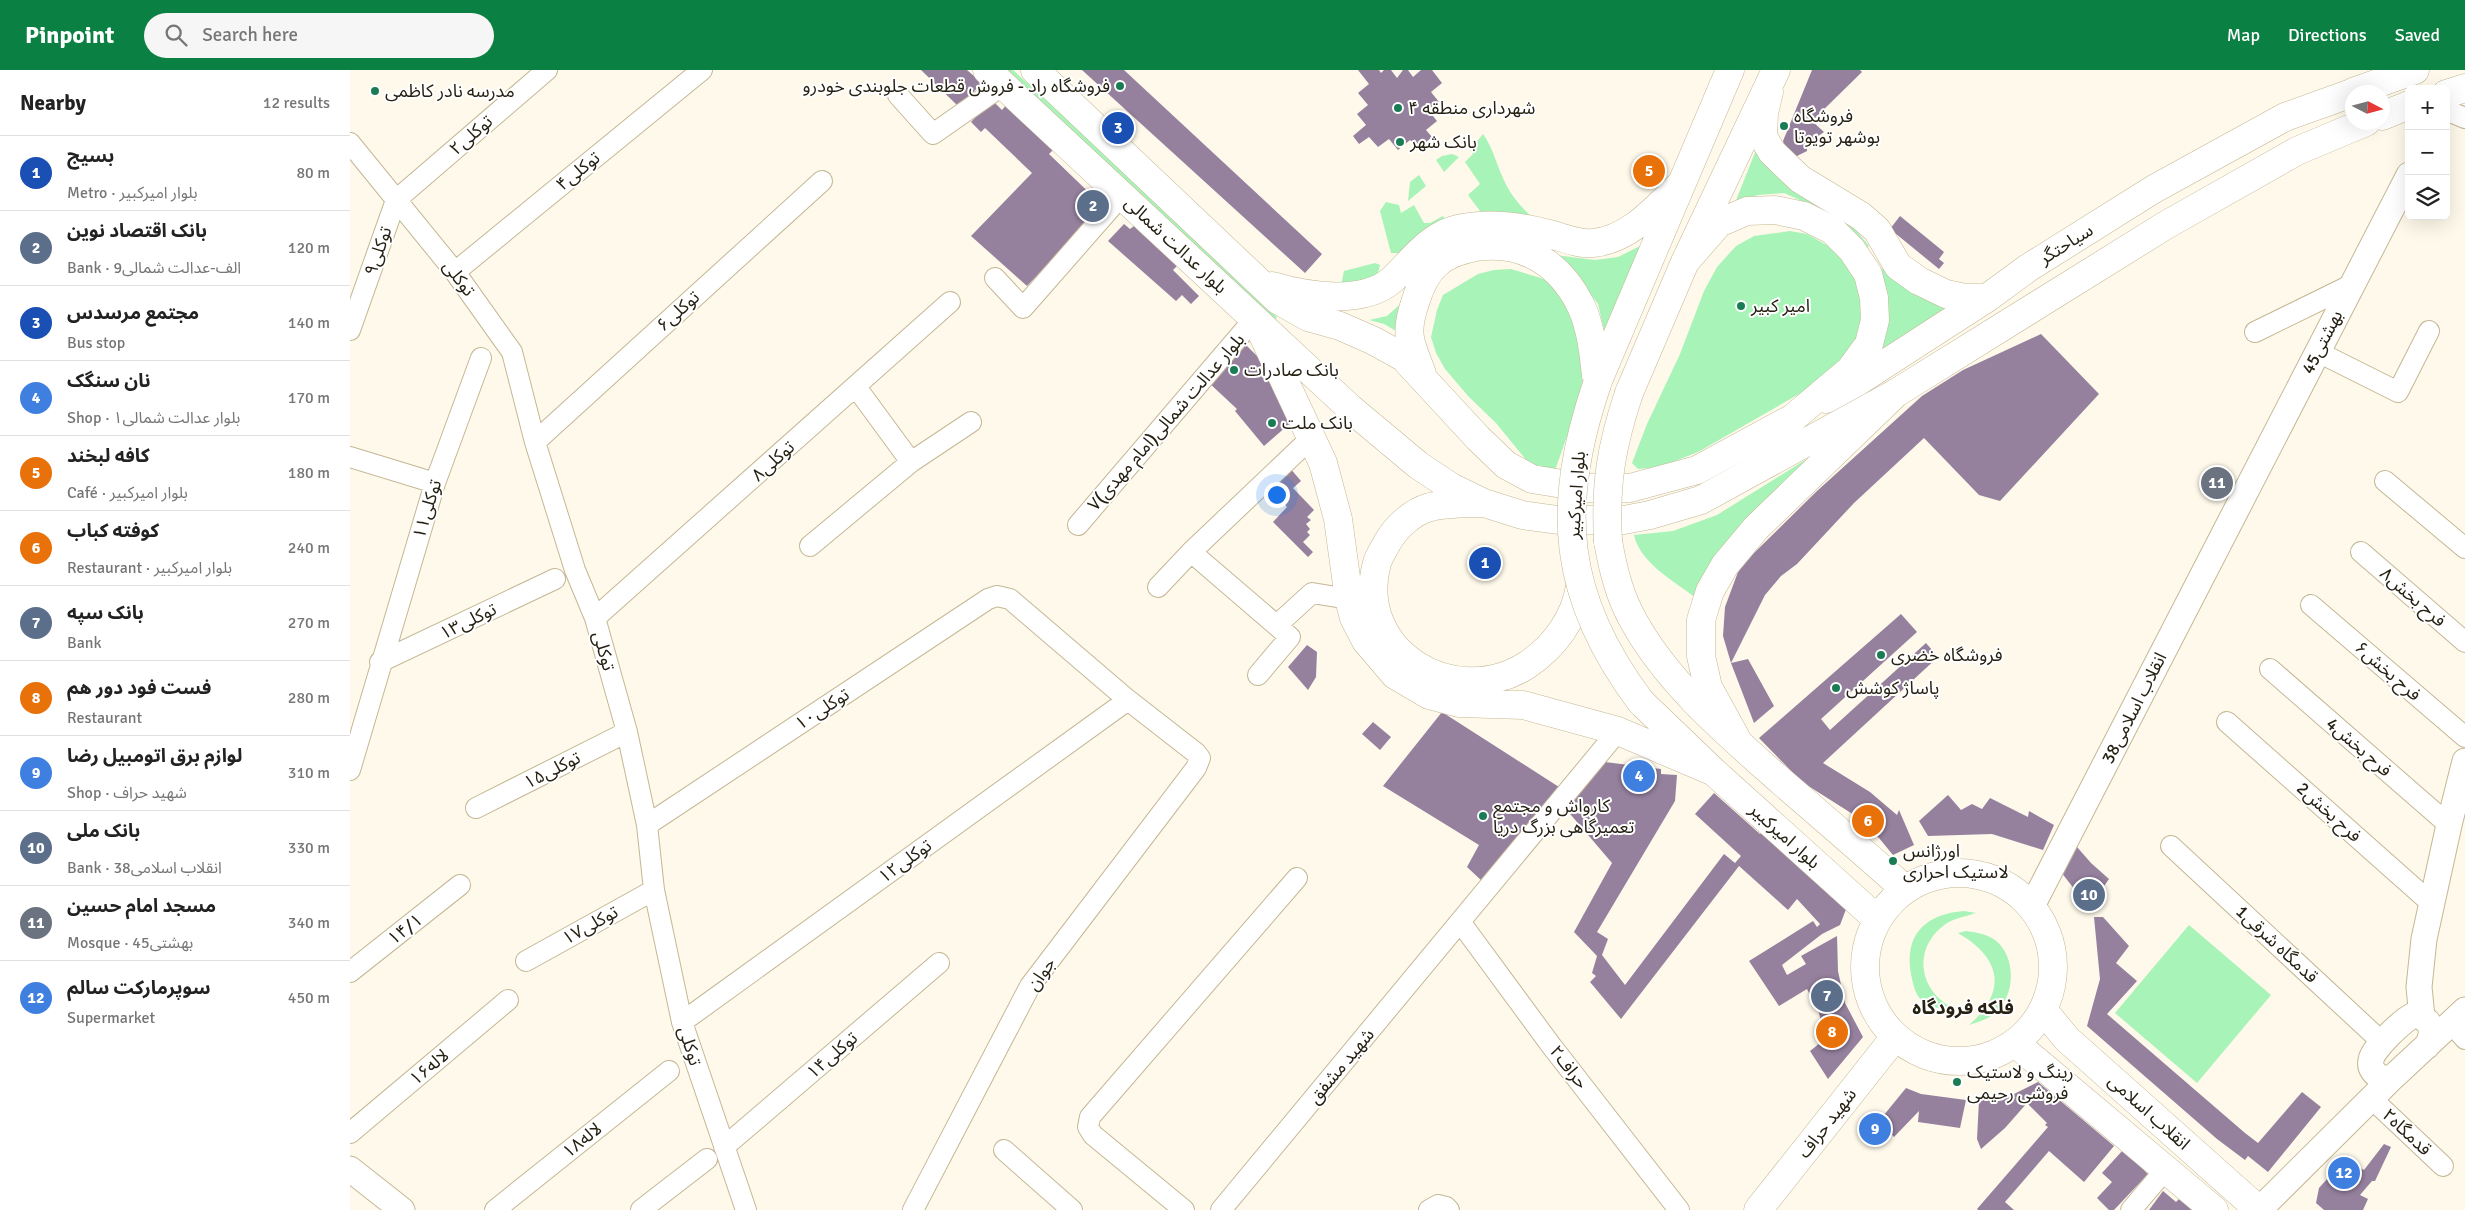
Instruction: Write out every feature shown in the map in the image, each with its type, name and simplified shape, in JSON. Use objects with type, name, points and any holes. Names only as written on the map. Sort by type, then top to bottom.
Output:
[{"type":"main road","name":"بلوار عدالت شمالی","points":[[1035,70],[1278,300],[1308,317],[1340,326],[1374,340],[1402,357],[1460,420],[1506,464],[1532,479],[1587,488],[1630,488],[1697,470],[1793,418]]},
{"type":"main road","name":"بلوار امیرکبیر","points":[[1730,70],[1597,384],[1584,424],[1574,492],[1572,534],[1580,586],[1588,614],[1621,675],[1641,702],[1714,772],[1877,919]]},
{"type":"main road","name":"سیاحتگر","points":[[2373,85],[2415,70]]},
{"type":"main road","points":[[1685,262],[1775,72]]},
{"type":"main road","points":[[1775,72],[1764,113],[1763,138],[1785,166],[1812,188],[1866,221],[1877,230],[1898,266],[1919,281],[1946,294],[1965,298],[1987,298]]},
{"type":"main road","name":"بلوار عدالت شمالی","points":[[995,78],[1351,409],[1405,455],[1451,487],[1484,503]]},
{"type":"main road","name":"سیاحتگر","points":[[1793,418],[1857,382],[1987,298],[2028,268],[2154,189],[2286,117],[2345,95]]},
{"type":"main road","points":[[2390,113],[2405,107]]},
{"type":"main road","name":"سیاحتگر","points":[[1896,394],[2166,225],[2296,151],[2347,130]]},
{"type":"main road","points":[[1257,281],[1305,295],[1345,296],[1372,291],[1393,279],[1428,244],[1456,229],[1488,225],[1529,228],[1592,244],[1614,237],[1646,219],[1680,185]]},
{"type":"main road","points":[[1685,262],[1719,223],[1747,212],[1775,210],[1804,216],[1832,230],[1852,250],[1868,274],[1874,298],[1875,320],[1869,344],[1850,370],[1793,418]]},
{"type":"main road","points":[[1424,379],[1409,337],[1413,309],[1420,287],[1434,264],[1455,250],[1502,245],[1531,252],[1551,267],[1569,287],[1581,307],[1588,328],[1597,384]]},
{"type":"main road","name":"بلوار امیرکبیر","points":[[1685,262],[1630,393],[1616,433],[1611,460],[1606,511],[1608,541],[1616,583],[1634,621],[1655,654],[1679,682],[1739,744],[1905,889]]},
{"type":"main road","points":[[1255,318],[1323,463],[1338,519],[1349,599],[1354,618],[1362,634],[1380,659],[1395,675],[1428,695],[1459,703],[1523,705],[1618,731],[1714,772]]},
{"type":"main road","points":[[1580,586],[1571,615],[1557,639],[1540,656],[1509,674],[1478,682],[1456,681],[1435,675],[1410,663],[1391,643],[1378,616],[1373,588],[1377,562],[1393,533],[1414,514],[1429,508],[1454,503],[1484,503],[1522,515],[1558,520],[1624,520],[1650,515],[1701,500],[1896,394]]},
{"type":"main road","points":[[1739,744],[1708,687],[1701,656],[1701,620],[1710,591],[1725,565],[1756,528],[1896,394]]},
{"type":"main road","points":[[1958,872],[1986,876],[2011,888],[2032,906],[2046,930],[2053,957],[2052,984],[2043,1010],[2035,1023],[2015,1043],[1986,1058],[1954,1062],[1923,1054],[1896,1037],[1876,1009],[1869,994],[1865,968],[1868,943],[1877,919],[1890,903],[1905,889],[1930,877],[1958,872]]},
{"type":"main road","name":"انقلاب اسلامی","points":[[2043,1010],[2067,1039],[2259,1210]]},
{"type":"main road","name":"شهید حراف","points":[[1758,1210],[1896,1037]]},
{"type":"main road","name":"انقلاب اسلامی","points":[[2015,1043],[2214,1210]]},
{"type":"street","name":"توکلی۲","points":[[396,200],[547,70]]},
{"type":"street","name":"توکلی۴","points":[[455,272],[702,70]]},
{"type":"street","points":[[898,95],[933,134],[995,78]]},
{"type":"street","points":[[2451,97],[2465,118]]},
{"type":"street","name":"توکلی","points":[[350,143],[455,272],[512,352],[535,442],[575,570],[595,618],[627,732],[647,825],[654,890],[682,1022],[746,1210]]},
{"type":"street","name":"توکلی۶","points":[[535,442],[822,181]]},
{"type":"street","name":"بهشتی45","points":[[2236,510],[2405,183]]},
{"type":"street","points":[[995,278],[1023,308],[1122,196]]},
{"type":"street","name":"توکلی۹","points":[[350,330],[396,200]]},
{"type":"street","points":[[2255,332],[2353,284]]},
{"type":"street","name":"توکلی۸","points":[[595,618],[950,302]]},
{"type":"street","name":"۷بلوار عدالت شمالی(امام مهدی)","points":[[1078,525],[1255,318]]},
{"type":"street","points":[[2318,352],[2398,392],[2429,331]]},
{"type":"street","name":"توکلی۱۱","points":[[350,770],[380,662],[435,483],[481,358]]},
{"type":"street","points":[[856,387],[911,462]]},
{"type":"street","points":[[810,546],[911,462],[971,422]]},
{"type":"street","points":[[1158,587],[1191,552],[1311,438]]},
{"type":"street","points":[[350,457],[435,483]]},
{"type":"street","points":[[2385,481],[2465,548]]},
{"type":"street","name":"38انقلاب اسلامی","points":[[2032,906],[2236,510]]},
{"type":"street","points":[[1191,552],[1290,637],[1258,675]]},
{"type":"street","name":"فرح بخش۸","points":[[2361,552],[2465,642]]},
{"type":"street","name":"توکلی۱۳","points":[[380,662],[555,579]]},
{"type":"street","points":[[1277,626],[1312,593],[1349,599]]},
{"type":"street","name":"۱۰توکلی","points":[[647,825],[988,599],[998,596],[1010,599],[1128,700]]},
{"type":"street","name":"فرح بخش۶","points":[[2311,605],[2465,737]]},
{"type":"street","name":"4فرح بخش","points":[[2270,669],[2449,824]]},
{"type":"street","name":"جوان","points":[[914,1210],[1030,986],[1196,768],[1200,758],[1196,753],[1128,700]]},
{"type":"street","name":"توکلی۱۲","points":[[682,1022],[1128,700]]},
{"type":"street","name":"2فرح بخش","points":[[2227,722],[2431,903]]},
{"type":"street","name":"شهید مشفق","points":[[1221,1210],[1461,923],[1618,731]]},
{"type":"street","name":"توکلی۱۵","points":[[476,808],[627,732]]},
{"type":"street","points":[[2449,1019],[2419,988],[2424,940],[2431,903],[2465,761]]},
{"type":"street","name":"1قدمگاه شرقی","points":[[2171,846],[2381,1047]]},
{"type":"street","points":[[1184,1210],[1093,1135],[1088,1127],[1090,1117],[1297,878]]},
{"type":"street","name":"۱۴/۱","points":[[350,972],[460,885]]},
{"type":"street","name":"توکلی۱۷","points":[[526,960],[654,890]]},
{"type":"street","name":"حراف۲","points":[[1461,923],[1556,1051],[1679,1210]]},
{"type":"street","points":[[2393,1077],[2383,1079],[2372,1070],[2424,940]]},
{"type":"street","name":"توکلی۱۴","points":[[724,1147],[939,963]]},
{"type":"street","name":"لاله۱۶","points":[[350,1133],[508,1000]]},
{"type":"street","points":[[2339,1129],[2381,1047],[2406,1019],[2414,1015],[2449,1019]]},
{"type":"street","points":[[2259,1210],[2339,1129],[2427,1046],[2431,1037],[2431,1027],[2449,1019]]},
{"type":"street","name":"لاله۱۸","points":[[495,1210],[670,1070]]},
{"type":"street","name":"قدمگاه۲","points":[[2371,1098],[2443,1166]]},
{"type":"street","points":[[1004,1150],[1072,1210]]},
{"type":"street","points":[[641,1210],[707,1159]]},
{"type":"street","points":[[350,1169],[402,1210]]},
{"type":"street","points":[[2131,1210],[2165,1170]]},
{"type":"street","points":[[1429,1210],[1438,1205],[1449,1210]]},
{"type":"green space","points":[[1000,70],[1013,70],[1152,197],[1277,317],[1275,320]]},
{"type":"green space","points":[[1483,134],[1508,189],[1532,217],[1483,215],[1468,195],[1480,184],[1465,162],[1473,154],[1470,150]]},
{"type":"green space","points":[[1756,150],[1854,228],[1869,246],[1863,250],[1833,215],[1784,193],[1758,195],[1735,203]]},
{"type":"green space","points":[[1452,154],[1459,157],[1444,172],[1436,160],[1442,156]]},
{"type":"green space","points":[[1419,175],[1426,186],[1408,201],[1410,182]]},
{"type":"green space","points":[[1386,202],[1399,205],[1401,213],[1414,205],[1424,223],[1430,223],[1443,216],[1448,223],[1400,253],[1391,253],[1380,211]]},
{"type":"green space","points":[[1790,231],[1807,234],[1839,252],[1862,284],[1861,325],[1851,351],[1806,390],[1698,452],[1660,467],[1638,469],[1632,463],[1647,424],[1680,354],[1704,291],[1717,267],[1736,246],[1754,236]]},
{"type":"green space","points":[[1648,242],[1606,339],[1598,304],[1573,271],[1547,254],[1595,260],[1618,257]]},
{"type":"green space","points":[[1375,263],[1380,265],[1377,277],[1341,285],[1344,271]]},
{"type":"green space","points":[[1879,267],[1912,287],[1953,307],[1873,361],[1883,325],[1886,303]]},
{"type":"green space","points":[[1511,269],[1544,279],[1560,293],[1571,309],[1586,360],[1582,394],[1554,473],[1531,466],[1496,423],[1469,397],[1445,369],[1436,353],[1431,337],[1437,310],[1443,295],[1478,274],[1494,270]]},
{"type":"green space","points":[[1406,299],[1396,331],[1384,324],[1369,320],[1387,316]]},
{"type":"green space","points":[[1829,445],[1696,598],[1650,563],[1637,545],[1634,535],[1673,531],[1717,515]]},
{"type":"green space","points":[[1964,911],[1976,913],[1947,923],[1935,933],[1928,944],[1924,957],[1927,981],[1943,1002],[1956,1009],[1931,1006],[1923,1002],[1916,993],[1911,974],[1911,948],[1914,938],[1928,922],[1950,913]]},
{"type":"green space","points":[[2189,925],[2271,995],[2197,1083],[2115,1013]]},
{"type":"green space","points":[[1966,931],[1985,935],[1995,940],[2007,955],[2011,975],[2010,986],[2003,1004],[1990,1017],[1969,1025],[1990,1000],[1994,988],[1994,976],[1991,964],[1983,953],[1958,933]]},
{"type":"building","points":[[921,70],[967,70],[982,83],[959,107]]},
{"type":"building","points":[[1082,70],[1124,70],[1322,254],[1305,273]]},
{"type":"building","name":"شهرداری منطقه ۴","points":[[1358,70],[1379,70],[1381,73],[1384,70],[1391,70],[1397,78],[1403,70],[1408,70],[1413,77],[1421,70],[1432,70],[1442,83],[1431,92],[1439,102],[1428,110],[1437,121],[1426,130],[1432,137],[1418,149],[1410,140],[1398,150],[1389,139],[1378,147],[1369,137],[1359,144],[1353,136],[1366,125],[1357,114],[1368,105],[1358,93],[1369,84]]},
{"type":"building","points":[[1812,70],[1860,70],[1862,72],[1812,121],[1824,132],[1807,144],[1807,151],[1789,160],[1783,141]]},
{"type":"building","points":[[992,100],[1002,110],[1006,105],[1053,150],[1049,154],[1103,206],[1027,286],[971,236],[1032,173],[985,128],[981,132],[971,122]]},
{"type":"building","points":[[1900,216],[1944,252],[1939,259],[1944,263],[1939,269],[1890,229]]},
{"type":"building","points":[[1124,224],[1130,229],[1134,226],[1177,266],[1173,270],[1199,296],[1191,304],[1182,295],[1176,301],[1108,241]]},
{"type":"building","points":[[2041,334],[2099,394],[2000,501],[1979,495],[1924,438],[1854,503],[1797,564],[1781,576],[1765,595],[1731,663],[1723,636],[1725,607],[1738,572],[1754,553],[1817,491],[1922,396],[1963,370]]},
{"type":"building","points":[[1244,343],[1261,360],[1295,419],[1264,446],[1235,411],[1237,409],[1207,381]]},
{"type":"building","points":[[1289,467],[1301,481],[1293,488],[1314,510],[1307,517],[1311,520],[1306,524],[1310,529],[1307,532],[1310,535],[1303,542],[1313,552],[1308,557],[1273,522],[1287,507],[1268,486]]},
{"type":"building","name":"پاساژ کوشش","points":[[1901,614],[1917,632],[1821,719],[1830,730],[1926,643],[1938,657],[1823,763],[1870,792],[1897,815],[1899,810],[1914,845],[1893,855],[1879,838],[1851,813],[1802,782],[1759,738]]},
{"type":"building","points":[[1307,645],[1317,652],[1316,677],[1308,690],[1288,667]]},
{"type":"building","points":[[1748,659],[1774,706],[1754,723],[1731,663]]},
{"type":"building","name":"کارواش و مجتمع تعمیرگاهی بزرگ دریا","points":[[1442,712],[1559,787],[1482,881],[1467,867],[1479,845],[1383,786]]},
{"type":"building","points":[[1373,722],[1391,737],[1380,750],[1362,734]]},
{"type":"building","points":[[1605,762],[1661,769],[1661,774],[1677,775],[1675,801],[1597,932],[1608,939],[1602,955],[1625,985],[1724,854],[1735,863],[1741,856],[1695,814],[1714,793],[1760,834],[1763,831],[1848,904],[1840,925],[1822,934],[1782,965],[1787,975],[1806,964],[1801,956],[1837,936],[1838,971],[1845,1003],[1863,1037],[1828,1079],[1810,1051],[1825,1039],[1819,1013],[1807,989],[1779,1006],[1749,961],[1813,921],[1817,927],[1820,924],[1797,899],[1788,910],[1739,866],[1621,1019],[1590,982],[1596,976],[1592,973],[1597,956],[1574,932],[1612,863],[1565,808]]},
{"type":"building","points":[[1948,795],[1961,810],[1972,804],[1982,809],[1990,798],[2028,817],[2029,811],[2054,825],[2043,850],[1992,834],[1928,836],[1919,821]]},
{"type":"building","points":[[2077,847],[2109,879],[2089,908],[2061,872]]},
{"type":"building","points":[[2094,917],[2103,917],[2129,946],[2116,963],[2137,981],[2107,1014],[2245,1133],[2258,1143],[2302,1092],[2321,1107],[2268,1172],[2248,1156],[2245,1160],[2217,1139],[2087,1026],[2100,979]]},
{"type":"building","points":[[2038,1082],[2114,1146],[2084,1182],[2049,1151],[2005,1202],[2014,1210],[1978,1210],[2048,1127],[2045,1125],[2047,1123],[2027,1103],[2005,1128],[1981,1149],[1977,1139],[1979,1100],[1994,1100],[2008,1097]]},
{"type":"building","points":[[1906,1088],[1921,1094],[1966,1100],[1960,1128],[1918,1122],[1919,1111],[1894,1137],[1879,1121]]},
{"type":"building","points":[[2384,1144],[2391,1147],[2375,1181],[2372,1181],[2360,1195],[2368,1199],[2363,1210],[2324,1210],[2316,1203],[2319,1188],[2345,1159],[2364,1170]]},
{"type":"building","points":[[2123,1150],[2148,1174],[2114,1210],[2109,1210],[2097,1198],[2112,1182],[2102,1173]]},
{"type":"building","points":[[2163,1191],[2176,1202],[2180,1198],[2194,1210],[2149,1210]]},
{"type":"place","name":"فروشگاه راد - فروش قطعات جلوبندی خودرو","points":[[1120,86]]},
{"type":"place","name":"مدرسه نادر کاظمی","points":[[375,91]]},
{"type":"place","name":"شهرداری منطقه ۴","points":[[1398,108]]},
{"type":"place","name":"فروشگاه بوشهر تویوتا","points":[[1784,126]]},
{"type":"place","name":"مجتمع مرسدس","points":[[1118,128]]},
{"type":"place","name":"بانک شهر","points":[[1400,142]]},
{"type":"place","name":"کافه لبخند","points":[[1649,171]]},
{"type":"place","name":"بانک اقتصاد نوین","points":[[1093,206]]},
{"type":"place","name":"امیر کبیر","points":[[1741,306]]},
{"type":"place","name":"بانک صادرات","points":[[1234,370]]},
{"type":"place","name":"بانک ملت","points":[[1272,423]]},
{"type":"place","name":"مسجد امام حسین","points":[[2217,483]]},
{"type":"place","name":"بسیج","points":[[1485,563]]},
{"type":"place","name":"فروشگاه خضری","points":[[1881,655]]},
{"type":"place","name":"پاساژ کوشش","points":[[1836,688]]},
{"type":"place","name":"نان سنگک","points":[[1639,776]]},
{"type":"place","name":"کارواش و مجتمع تعمیرگاهی بزرگ دریا","points":[[1483,816]]},
{"type":"place","name":"کوفته کباب","points":[[1868,821]]},
{"type":"place","name":"اورژانس لاستیک احرارى","points":[[1893,861]]},
{"type":"place","name":"بانک ملی","points":[[2089,895]]},
{"type":"place","name":"بانک سپه","points":[[1827,996]]},
{"type":"place","name":"فست فود دور هم","points":[[1832,1032]]},
{"type":"place","name":"رینگ و لاستیک فروشی رحیمی","points":[[1957,1082]]},
{"type":"place","name":"لوازم برق اتومبیل رضا","points":[[1875,1129]]},
{"type":"place","name":"سوپرمارکت سالم","points":[[2344,1173]]},
{"type":"district","name":"فلکه فرودگاه","points":[[1963,1007]]}]
